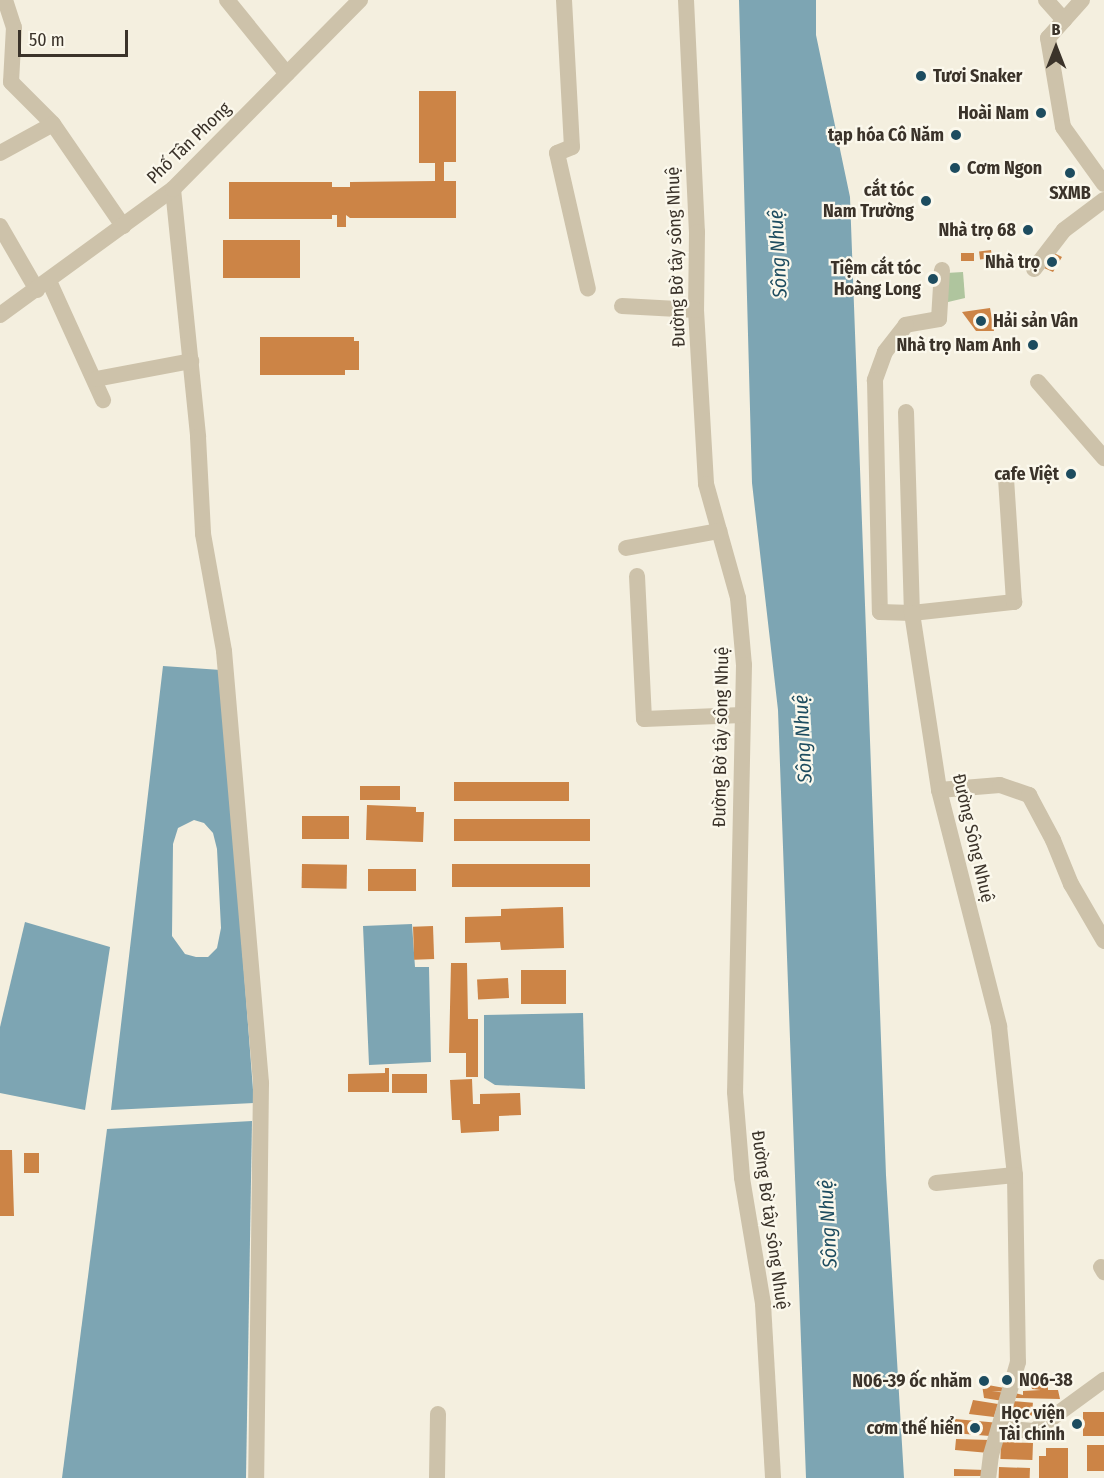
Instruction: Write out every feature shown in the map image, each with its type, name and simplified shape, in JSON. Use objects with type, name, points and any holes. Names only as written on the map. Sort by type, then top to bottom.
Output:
[{"type":"street","points":[[5,0],[14,27],[6,81],[53,124],[123,226]]},
{"type":"street","points":[[227,0],[287,74]]},
{"type":"street","name":"Phố Tân Phong","points":[[0,315],[43,286],[173,189],[360,0]]},
{"type":"street","points":[[564,0],[572,147],[557,153],[588,289]]},
{"type":"street","name":"Đường Bờ tây sông Nhuệ","points":[[686,0],[697,232],[696,310],[706,484],[738,598],[744,665],[735,1092],[742,1178],[763,1304],[773,1478]]},
{"type":"street","points":[[1046,0],[1064,20]]},
{"type":"street","points":[[1082,0],[1048,38],[1063,127],[1104,184]]},
{"type":"street","points":[[0,153],[53,124]]},
{"type":"street","points":[[173,189],[191,361],[203,534],[224,651],[261,1083],[256,1478]]},
{"type":"street","points":[[1034,269],[1064,230],[1104,200]]},
{"type":"street","points":[[0,226],[43,286],[96,379],[103,400]]},
{"type":"street","points":[[942,270],[939,319],[906,325],[885,352],[875,380],[880,612],[912,613],[1014,602],[1006,478]]},
{"type":"street","points":[[622,306],[696,310]]},
{"type":"street","points":[[96,379],[191,361]]},
{"type":"street","points":[[1038,382],[1104,458]]},
{"type":"street","name":"Đường Sông Nhuệ","points":[[906,412],[912,613],[941,796],[999,1026],[1015,1175],[1018,1362],[999,1428],[988,1478]]},
{"type":"street","points":[[626,548],[719,531]]},
{"type":"street","points":[[637,576],[644,719],[742,715]]},
{"type":"street","points":[[941,796],[1000,785],[1029,795],[1053,840],[1071,884],[1104,941]]},
{"type":"street","points":[[936,1183],[1015,1175]]},
{"type":"street","points":[[999,1428],[1034,1431],[1104,1380]]},
{"type":"street","points":[[437,1478],[438,1414]]},
{"type":"green space","points":[[963,272],[965,298],[944,303],[946,273]]},
{"type":"water","name":"Sông Nhuệ","points":[[739,0],[816,0],[816,35],[850,197],[886,1175],[904,1478],[806,1478],[778,710],[752,483]]},
{"type":"water","points":[[163,666],[221,670],[254,1103],[111,1110]],"holes":[[[194,820],[204,823],[213,833],[217,849],[221,928],[217,948],[208,957],[196,957],[185,954],[172,936],[173,844],[178,828]]]},
{"type":"water","points":[[25,922],[110,947],[85,1110],[0,1093],[0,1027]]},
{"type":"water","points":[[412,924],[415,967],[429,967],[431,1062],[369,1065],[363,926]]},
{"type":"water","points":[[583,1013],[585,1089],[495,1085],[484,1078],[484,1015]]},
{"type":"water","points":[[252,1121],[246,1478],[62,1478],[107,1129]]},
{"type":"building","points":[[419,91],[456,91],[456,162],[444,162],[444,181],[456,181],[456,218],[350,218],[346,215],[346,227],[337,227],[337,215],[332,215],[332,219],[229,219],[229,182],[332,182],[332,187],[350,187],[350,182],[435,181],[435,163],[419,163]]},
{"type":"building","points":[[223,240],[300,240],[300,278],[223,278]]},
{"type":"building","points":[[991,250],[992,258],[980,259],[979,251]]},
{"type":"building","name":"Nhà trọ","points":[[1052,252],[1062,257],[1053,272],[1042,267]]},
{"type":"building","points":[[961,253],[974,253],[974,261],[961,261]]},
{"type":"building","name":"Hải sản Vân","points":[[990,308],[994,331],[976,331],[962,312]]},
{"type":"building","points":[[260,337],[354,337],[354,341],[359,341],[359,370],[345,370],[345,375],[260,375]]},
{"type":"building","points":[[454,782],[569,782],[569,801],[454,801]]},
{"type":"building","points":[[360,786],[400,786],[400,800],[360,800]]},
{"type":"building","points":[[367,805],[416,807],[416,812],[424,812],[423,842],[366,840]]},
{"type":"building","points":[[302,816],[349,816],[349,839],[302,839]]},
{"type":"building","points":[[454,819],[590,819],[590,841],[454,841]]},
{"type":"building","points":[[302,864],[347,865],[347,889],[302,888]]},
{"type":"building","points":[[452,864],[590,864],[590,887],[452,887]]},
{"type":"building","points":[[368,869],[416,869],[416,891],[368,891]]},
{"type":"building","points":[[563,907],[564,948],[501,950],[500,942],[465,943],[465,917],[501,916],[501,909]]},
{"type":"building","points":[[433,926],[434,959],[414,960],[413,927]]},
{"type":"building","points":[[451,963],[467,963],[468,1019],[478,1019],[478,1077],[466,1077],[466,1053],[449,1053]]},
{"type":"building","points":[[521,970],[566,970],[566,1004],[521,1004]]},
{"type":"building","points":[[508,978],[509,998],[478,1000],[477,980]]},
{"type":"building","points":[[385,1068],[389,1068],[389,1092],[348,1092],[348,1074],[385,1073]]},
{"type":"building","points":[[392,1074],[427,1074],[427,1093],[392,1093]]},
{"type":"building","points":[[472,1079],[473,1104],[480,1104],[480,1094],[520,1093],[521,1115],[499,1116],[499,1131],[461,1133],[460,1120],[452,1120],[450,1080]]},
{"type":"building","points":[[0,1150],[12,1150],[14,1216],[0,1216]]},
{"type":"building","points":[[24,1153],[39,1153],[39,1173],[24,1173]]},
{"type":"building","points":[[981,1378],[988,1378],[988,1385],[1010,1389],[1009,1392],[992,1391],[1006,1393],[1003,1401],[984,1398]]},
{"type":"building","points":[[1048,1378],[1048,1390],[1058,1390],[1060,1399],[1013,1398],[1015,1393],[1023,1395],[1023,1391],[1041,1390],[1032,1389],[1030,1381]]},
{"type":"building","points":[[973,1400],[998,1404],[994,1417],[969,1414]]},
{"type":"building","points":[[1012,1401],[1033,1403],[1032,1416],[1011,1414]]},
{"type":"building","points":[[1083,1412],[1104,1412],[1104,1436],[1083,1436]]},
{"type":"building","name":"cơm thế hiển","points":[[955,1419],[997,1423],[996,1437],[954,1433]]},
{"type":"building","points":[[956,1439],[990,1440],[989,1453],[955,1450]]},
{"type":"building","points":[[1001,1442],[1033,1443],[1032,1460],[1000,1459]]},
{"type":"building","points":[[1087,1445],[1104,1445],[1104,1471],[1087,1471]]},
{"type":"building","points":[[1046,1448],[1068,1448],[1068,1478],[1039,1478],[1039,1456],[1046,1456]]},
{"type":"building","points":[[999,1467],[1030,1468],[1030,1478],[999,1478]]},
{"type":"building","points":[[954,1469],[986,1470],[986,1476],[954,1476]]},
{"type":"place","name":"Tươi Snaker","points":[[921,76]]},
{"type":"place","name":"Hoài Nam","points":[[1041,113]]},
{"type":"place","name":"tạp hóa Cô Năm","points":[[956,135]]},
{"type":"place","name":"Cơm Ngon","points":[[955,168]]},
{"type":"place","name":"SXMB","points":[[1070,173]]},
{"type":"place","name":"cắt tóc Nam Trường","points":[[926,201]]},
{"type":"place","name":"Nhà trọ 68","points":[[1028,230]]},
{"type":"place","name":"Nhà trọ","points":[[1052,262]]},
{"type":"place","name":"Tiệm cắt tóc Hoàng Long","points":[[933,279]]},
{"type":"place","name":"Hải sản Vân","points":[[981,321]]},
{"type":"place","name":"Nhà trọ Nam Anh","points":[[1033,345]]},
{"type":"place","name":"cafe Việt","points":[[1071,474]]},
{"type":"place","name":"N06-38","points":[[1007,1380]]},
{"type":"place","name":"N06-39 ốc nhăm","points":[[984,1381]]},
{"type":"place","name":"Học viện Tài chính","points":[[1077,1424]]},
{"type":"place","name":"cơm thế hiển","points":[[975,1428]]}]
